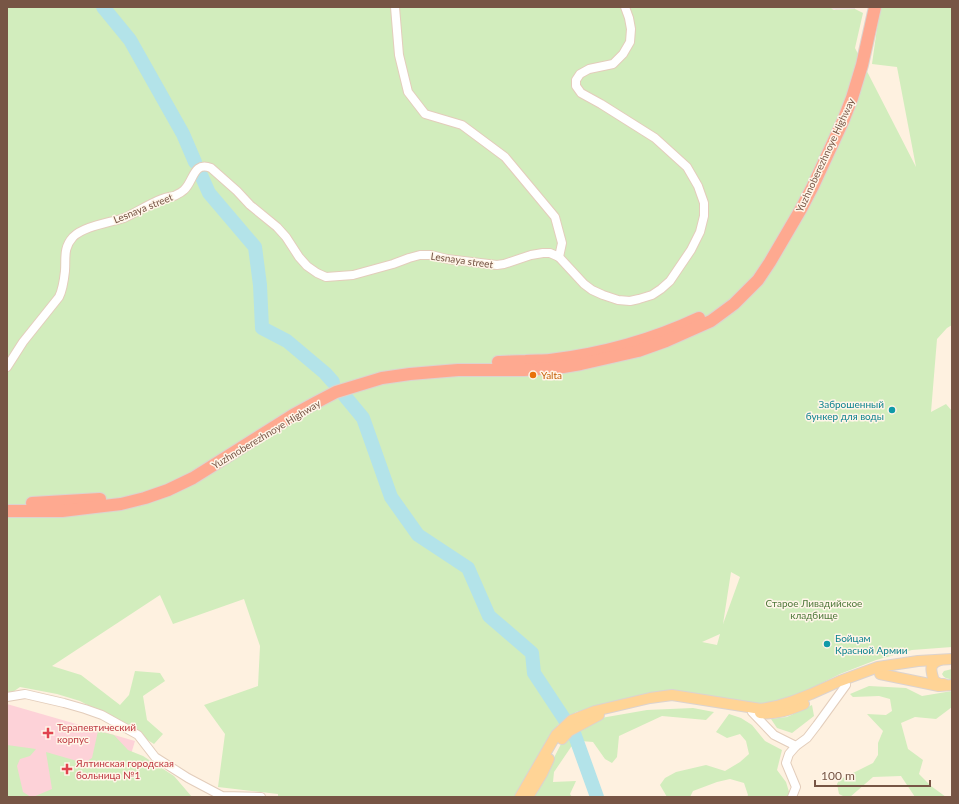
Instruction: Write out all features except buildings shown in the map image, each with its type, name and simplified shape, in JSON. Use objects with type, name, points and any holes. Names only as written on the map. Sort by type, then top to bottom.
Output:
[{"type":"highway","name":"Yuzhnoberezhnoye Highway","points":[[7,504],[122,497],[169,483],[194,471],[227,452],[317,394],[356,378],[382,370],[411,366],[549,360],[580,356],[637,342],[704,316],[726,302],[743,285],[770,252],[806,184],[836,119],[856,63],[871,8]]},
{"type":"highway","name":"Yuzhnoberezhnoye Highway","points":[[7,511],[62,511],[102,506],[145,498],[168,490],[193,478],[293,415],[336,392],[382,378],[418,373],[458,370],[530,369],[581,364],[638,351],[659,344],[711,321],[734,304],[758,280],[804,204],[843,121],[852,98],[862,65],[871,8]]},
{"type":"main road","points":[[528,797],[556,747],[569,731],[601,715],[665,700],[694,701],[751,710],[761,709],[793,701],[857,675],[918,661],[938,663],[952,659]]},
{"type":"main road","points":[[520,797],[556,735],[572,720],[595,711],[650,698],[672,695],[767,714],[778,713],[788,711],[879,671],[890,671],[952,662]]},
{"type":"main road","points":[[938,663],[935,672],[937,678],[951,685]]},
{"type":"main road","points":[[879,671],[939,686],[951,685]]},
{"type":"main road","points":[[890,671],[939,686]]},
{"type":"main road","points":[[846,685],[857,675]]},
{"type":"street","points":[[395,7],[399,55],[408,92],[425,114],[462,125],[505,157],[555,217],[562,243],[559,257],[584,284],[592,290],[618,300],[630,301],[652,295],[670,280],[691,250],[700,232],[704,216],[704,203],[698,186],[687,167],[655,138],[581,93],[576,86],[576,80],[580,74],[589,70],[613,64],[623,54],[630,42],[630,18],[625,7]]},
{"type":"street","name":"Lesnaya street","points":[[7,367],[23,342],[59,297],[62,291],[65,270],[65,252],[69,242],[74,236],[81,231],[122,218],[162,199],[180,193],[184,190],[195,172],[200,167],[207,166],[211,168],[237,191],[250,205],[277,227],[307,266],[317,273],[326,276],[353,275],[420,255],[431,255],[447,259],[496,265],[543,253],[550,253],[559,257]]},
{"type":"street","points":[[792,797],[796,787],[786,763],[789,754],[796,746],[807,738],[818,725],[846,685]]},
{"type":"street","points":[[7,697],[25,694],[64,703],[102,715],[138,735],[155,758],[222,796],[261,797]]},
{"type":"street","points":[[751,710],[774,735],[796,746]]},
{"type":"shaded area","points":[[831,7],[855,7],[855,9],[836,10],[832,9]]},
{"type":"shaded area","name":"Ялтинская городская больница №1","points":[[7,704],[135,741],[118,797],[7,797]]},
{"type":"green space","name":"Старое Ливадийское кладбище","points":[[7,7],[831,7],[834,10],[855,9],[863,13],[855,48],[916,167],[897,67],[872,64],[880,7],[952,7],[952,325],[947,328],[937,339],[931,412],[946,404],[952,411],[952,647],[912,650],[876,660],[840,674],[796,696],[769,704],[641,696],[576,712],[558,725],[516,797],[278,797],[278,794],[218,787],[225,734],[204,705],[258,686],[260,646],[244,599],[173,624],[160,595],[52,666],[81,675],[120,705],[129,695],[135,671],[160,673],[165,681],[143,696],[147,720],[163,734],[154,744],[119,722],[80,701],[57,694],[20,687],[7,696]],"holes":[[[731,572],[740,577],[723,624]],[[720,634],[717,645],[702,642]]]},
{"type":"green space","points":[[952,669],[952,679],[946,678],[942,674],[944,671]]},
{"type":"green space","points":[[869,686],[906,688],[922,696],[952,691],[952,707],[936,719],[915,717],[901,723],[908,749],[923,760],[919,774],[931,786],[946,797],[915,797],[901,776],[873,777],[850,797],[845,797],[839,794],[837,784],[839,780],[873,763],[878,755],[878,743],[883,731],[867,714],[886,715],[892,711],[890,699],[879,696],[853,697],[850,694]]},
{"type":"green space","points":[[812,705],[814,716],[792,733],[777,728],[771,719],[787,717]]},
{"type":"green space","points":[[693,708],[714,712],[706,720],[662,716],[619,736],[617,757],[612,763],[605,759],[593,742],[581,741],[571,747],[554,772],[553,782],[576,781],[570,794],[572,797],[534,797],[561,744],[578,726],[601,718],[647,710]]},
{"type":"green space","points":[[729,714],[741,718],[752,725],[765,741],[782,750],[777,770],[786,782],[790,795],[786,797],[747,797],[748,795],[744,783],[730,779],[693,791],[690,797],[667,797],[660,785],[665,778],[676,772],[706,765],[725,771],[740,762],[749,754],[746,741],[740,734],[727,738],[716,732]]},
{"type":"green space","points":[[98,731],[114,735],[128,750],[143,756],[174,776],[192,797],[33,797],[52,789],[46,752],[84,763],[92,758]]},
{"type":"green space","points":[[7,745],[36,749],[30,756],[20,759],[17,766],[23,792],[31,797],[7,797]]},
{"type":"waterway","points":[[103,7],[130,40],[183,134],[195,162]]},
{"type":"waterway","points":[[201,175],[209,193],[255,247],[260,285],[262,328],[287,341],[325,373],[333,382]]},
{"type":"waterway","points":[[344,395],[363,418],[391,497],[418,535],[468,568],[489,616],[532,653],[534,673],[565,720]]},
{"type":"waterway","points":[[574,733],[597,797]]},
{"type":"place","name":"Yalta","points":[[533,375]]},
{"type":"place","name":"Заброшенный бункер для воды","points":[[892,410]]},
{"type":"place","name":"Бойцам Красной Армии","points":[[827,644]]},
{"type":"place","name":"Терапевтический корпус","points":[[48,733]]},
{"type":"place","name":"Ялтинская городская больница №1","points":[[67,769]]}]
